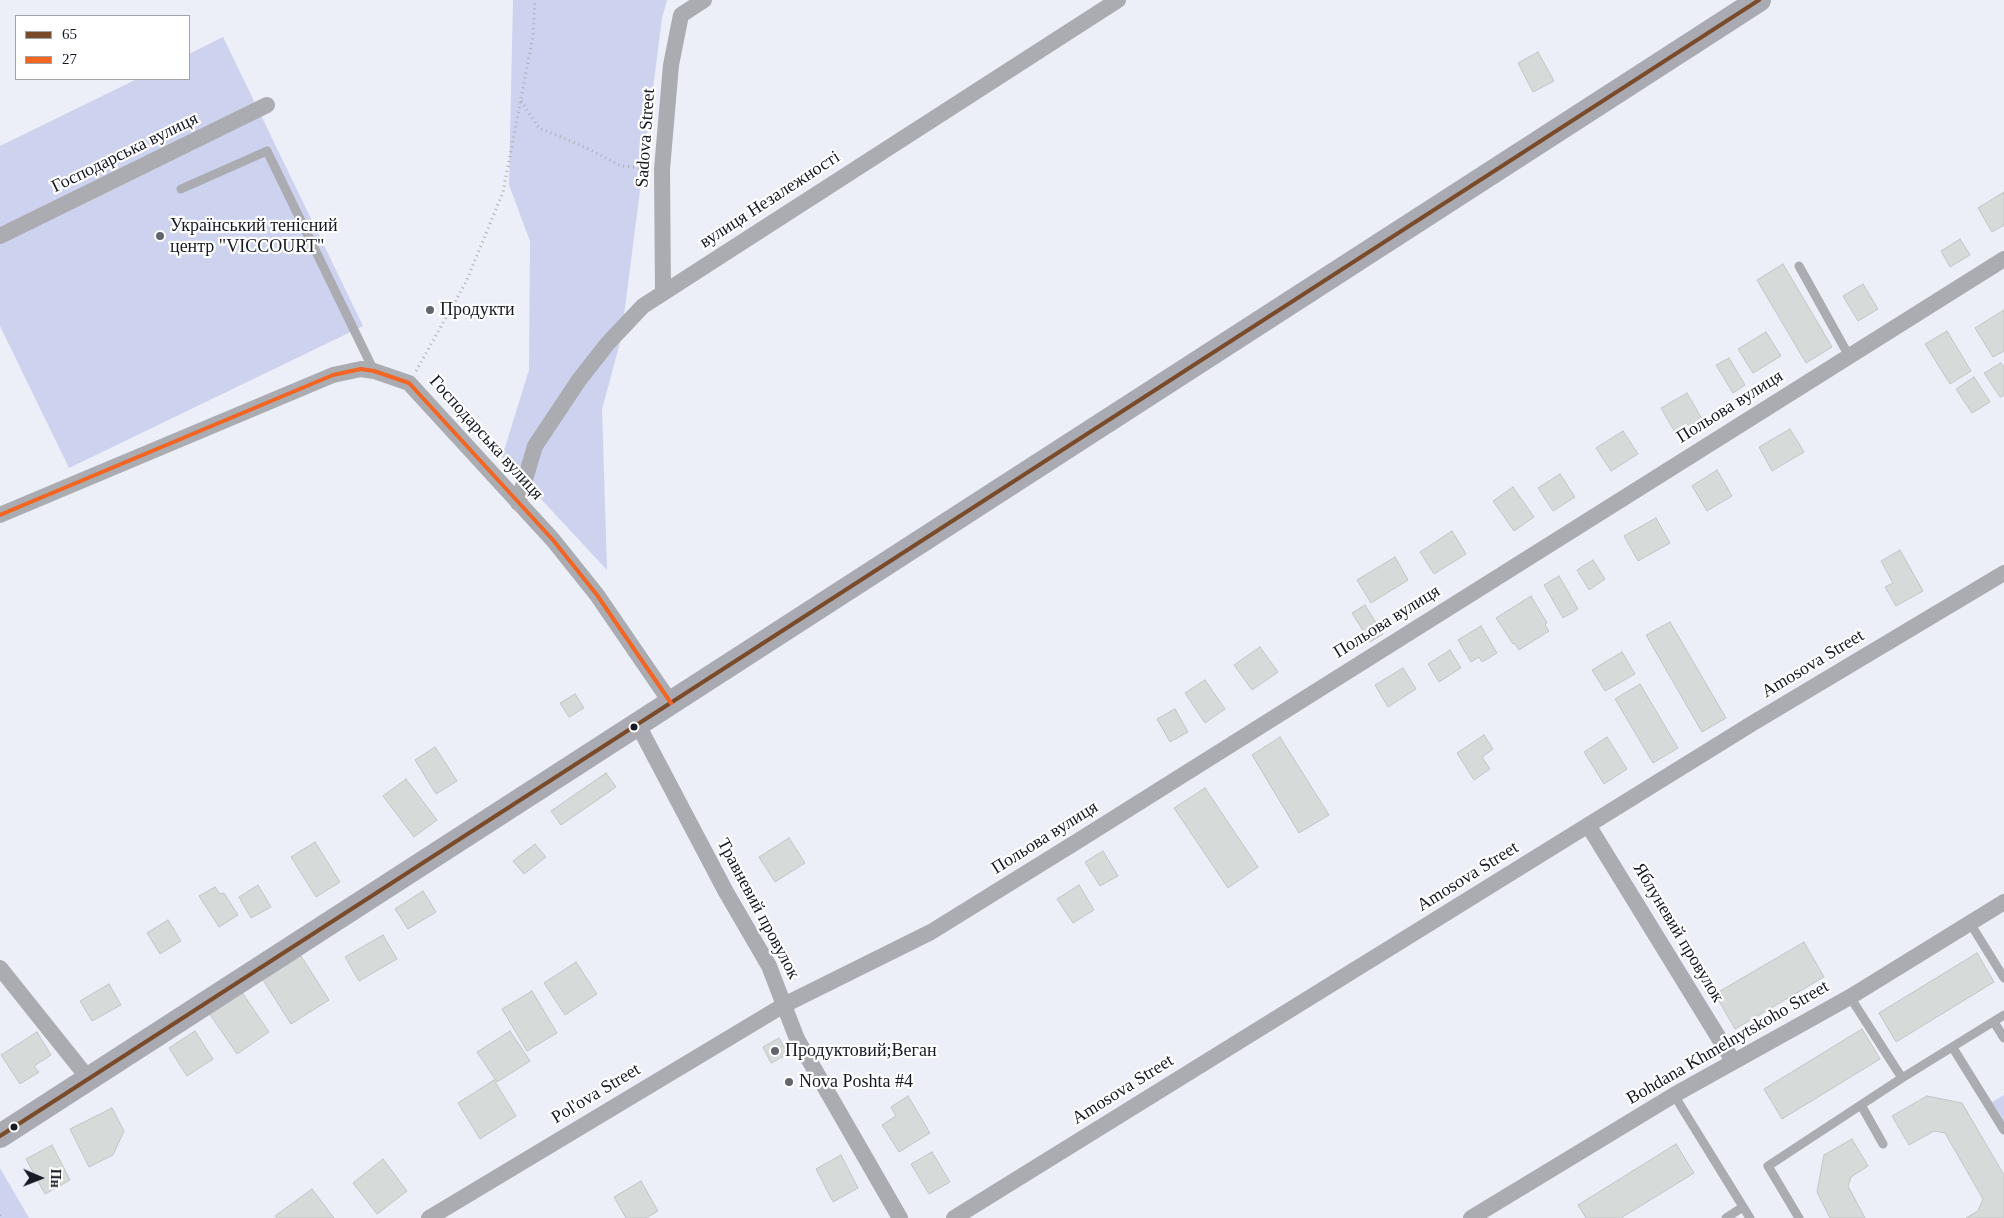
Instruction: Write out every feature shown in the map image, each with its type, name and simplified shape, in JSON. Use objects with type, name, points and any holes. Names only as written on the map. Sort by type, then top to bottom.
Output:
[{"type":"main road","points":[[0,1136],[1759,0]]},
{"type":"street","name":"Sadova Street","points":[[664,293],[662,169],[671,65],[684,8],[704,0]]},
{"type":"street","name":"вулиця Незалежності","points":[[518,503],[535,446],[579,380],[608,343],[643,306],[1118,0]]},
{"type":"street","name":"Господарська вулиця","points":[[0,236],[267,105]]},
{"type":"street","name":"Польова вулиця","points":[[784,1005],[930,932],[2004,259]]},
{"type":"street","name":"Господарська вулиця","points":[[0,515],[333,375],[361,369],[374,371],[409,383],[553,540],[597,595],[672,703]]},
{"type":"street","name":"Amosova Street","points":[[954,1218],[1753,723],[2004,572]]},
{"type":"street","name":"Травневий провулок","points":[[637,724],[726,892],[770,966],[797,1039],[900,1218]]},
{"type":"street","name":"Яблуневий провулок","points":[[1588,825],[1733,1061]]},
{"type":"street","name":"Bohdana Khmelnytskoho Street","points":[[1471,1218],[1674,1095],[1850,997],[2004,902]]},
{"type":"street","points":[[0,968],[88,1078]]},
{"type":"street","name":"Pol'ova Street","points":[[429,1218],[784,1005]]},
{"type":"lane","points":[[181,189],[267,151],[374,371]]},
{"type":"lane","points":[[1799,266],[1849,356]]},
{"type":"lane","points":[[1970,923],[2004,978]]},
{"type":"lane","points":[[1850,997],[1902,1078]]},
{"type":"lane","points":[[1799,1218],[1768,1166],[1902,1078],[2004,1015]]},
{"type":"lane","points":[[1994,1022],[2004,1038]]},
{"type":"lane","points":[[1953,1048],[2004,1130]]},
{"type":"lane","points":[[1674,1095],[1750,1218]]},
{"type":"lane","points":[[1861,1105],[1883,1144]]},
{"type":"lane","points":[[1726,1218],[1743,1207]]},
{"type":"path","points":[[409,383],[466,282],[504,192],[533,36],[534,0]]},
{"type":"path","points":[[521,101],[539,128],[587,148],[621,166],[662,169]]},
{"type":"shaded area","points":[[513,0],[667,0],[662,18],[621,339],[602,409],[607,570],[502,457],[529,370],[530,241],[509,185]]},
{"type":"shaded area","name":"Український тенісний центр \"VICCOURT\"","points":[[223,37],[363,326],[69,468],[0,326],[0,146],[135,80],[190,80],[190,54]]},
{"type":"shaded area","points":[[2004,1095],[2004,1121],[1992,1102]]},
{"type":"shaded area","points":[[0,1168],[29,1218],[0,1218]]},
{"type":"building","points":[[1538,52],[1554,81],[1533,92],[1518,63]]},
{"type":"building","points":[[2004,192],[2004,225],[1992,232],[1978,208]]},
{"type":"building","points":[[1960,239],[1970,255],[1950,267],[1941,251]]},
{"type":"building","points":[[1783,264],[1832,347],[1806,363],[1757,280]]},
{"type":"building","points":[[1863,284],[1878,309],[1858,321],[1843,296]]},
{"type":"building","points":[[2004,310],[2004,351],[1993,357],[1975,328]]},
{"type":"building","points":[[1947,331],[1971,371],[1950,384],[1925,344]]},
{"type":"building","points":[[1766,332],[1781,356],[1753,373],[1738,349]]},
{"type":"building","points":[[1729,358],[1745,385],[1733,393],[1716,365]]},
{"type":"building","points":[[2001,363],[2004,367],[2004,395],[2000,397],[1984,373]]},
{"type":"building","points":[[1974,377],[1990,402],[1972,413],[1956,389]]},
{"type":"building","points":[[1687,393],[1702,419],[1676,434],[1661,408]]},
{"type":"building","points":[[1790,429],[1804,452],[1772,471],[1759,447]]},
{"type":"building","points":[[1623,431],[1638,454],[1611,471],[1596,448]]},
{"type":"building","points":[[1717,470],[1732,496],[1707,511],[1692,486]]},
{"type":"building","points":[[1560,474],[1575,497],[1553,511],[1538,488]]},
{"type":"building","points":[[1513,487],[1534,517],[1514,531],[1493,501]]},
{"type":"building","points":[[1656,518],[1670,543],[1638,561],[1624,536]]},
{"type":"building","points":[[1452,531],[1466,554],[1434,574],[1420,552]]},
{"type":"building","points":[[1900,550],[1923,591],[1896,606],[1885,587],[1893,583],[1881,561]]},
{"type":"building","points":[[1395,557],[1408,580],[1371,603],[1357,580]]},
{"type":"building","points":[[1593,560],[1605,579],[1589,590],[1577,570]]},
{"type":"building","points":[[1559,576],[1578,609],[1563,618],[1544,585]]},
{"type":"building","points":[[1531,596],[1547,623],[1545,625],[1549,631],[1519,650],[1496,618]]},
{"type":"building","points":[[1365,605],[1383,634],[1370,642],[1352,613]]},
{"type":"building","points":[[1670,622],[1726,718],[1702,732],[1646,635]]},
{"type":"building","points":[[1481,626],[1497,653],[1482,662],[1479,657],[1471,662],[1458,640]]},
{"type":"building","points":[[1260,647],[1278,672],[1252,690],[1234,665]]},
{"type":"building","points":[[1450,650],[1461,668],[1439,682],[1428,664]]},
{"type":"building","points":[[1622,652],[1635,674],[1605,691],[1592,670]]},
{"type":"building","points":[[1403,668],[1416,689],[1388,707],[1375,685]]},
{"type":"building","points":[[1205,680],[1225,709],[1205,723],[1185,693]]},
{"type":"building","points":[[1640,684],[1678,748],[1653,763],[1615,699]]},
{"type":"building","points":[[575,694],[584,708],[569,717],[560,703]]},
{"type":"building","points":[[1175,709],[1188,732],[1170,742],[1157,719]]},
{"type":"building","points":[[1484,735],[1493,749],[1482,757],[1490,769],[1474,780],[1457,753]]},
{"type":"building","points":[[1280,737],[1329,815],[1299,833],[1252,755]]},
{"type":"building","points":[[1607,737],[1627,769],[1604,784],[1584,752]]},
{"type":"building","points":[[435,747],[457,781],[436,794],[415,760]]},
{"type":"building","points":[[606,773],[616,787],[561,825],[551,811]]},
{"type":"building","points":[[406,779],[437,820],[414,837],[383,796]]},
{"type":"building","points":[[1205,788],[1258,867],[1228,888],[1174,808]]},
{"type":"building","points":[[789,838],[805,863],[775,882],[759,857]]},
{"type":"building","points":[[315,842],[340,882],[316,897],[291,857]]},
{"type":"building","points":[[535,844],[546,857],[524,874],[513,861]]},
{"type":"building","points":[[1103,851],[1118,876],[1100,886],[1085,862]]},
{"type":"building","points":[[258,885],[271,907],[251,918],[239,897]]},
{"type":"building","points":[[1079,885],[1094,910],[1073,923],[1057,899]]},
{"type":"building","points":[[215,887],[220,894],[224,893],[238,915],[219,927],[199,896]]},
{"type":"building","points":[[423,891],[436,912],[408,929],[395,909]]},
{"type":"building","points":[[168,920],[181,941],[160,954],[147,933]]},
{"type":"building","points":[[383,935],[397,959],[359,981],[345,957]]},
{"type":"building","points":[[1804,942],[1824,977],[1735,1029],[1715,994]]},
{"type":"building","points":[[1977,953],[1994,982],[1896,1042],[1879,1013]]},
{"type":"building","points":[[301,956],[329,1000],[291,1024],[263,980]]},
{"type":"building","points":[[576,962],[597,994],[565,1015],[544,983]]},
{"type":"building","points":[[109,984],[121,1005],[92,1021],[80,1001]]},
{"type":"building","points":[[241,991],[269,1032],[237,1054],[209,1013]]},
{"type":"building","points":[[532,991],[557,1033],[527,1051],[502,1009]]},
{"type":"building","points":[[1862,1029],[1880,1059],[1782,1119],[1764,1089]]},
{"type":"building","points":[[195,1031],[213,1059],[187,1076],[169,1048]]},
{"type":"building","points":[[510,1031],[530,1061],[497,1082],[477,1052]]},
{"type":"building","points":[[37,1032],[51,1055],[34,1066],[39,1072],[20,1084],[1,1055]]},
{"type":"building","name":"Продуктовий;Веган","points":[[779,1038],[788,1054],[771,1063],[763,1047]]},
{"type":"building","points":[[494,1080],[516,1116],[480,1139],[458,1103]]},
{"type":"building","points":[[908,1096],[930,1133],[899,1152],[882,1125],[896,1116],[891,1107]]},
{"type":"building","points":[[1927,1096],[1962,1103],[2004,1175],[2004,1218],[1966,1218],[1978,1211],[1983,1199],[1945,1133],[1934,1131],[1909,1145],[1892,1116]]},
{"type":"building","points":[[112,1108],[124,1131],[113,1155],[89,1167],[70,1129]]},
{"type":"building","points":[[1852,1139],[1868,1166],[1851,1177],[1848,1186],[1865,1218],[1830,1218],[1817,1192],[1824,1155]]},
{"type":"building","points":[[1676,1144],[1694,1173],[1621,1218],[1586,1218],[1578,1205]]},
{"type":"building","points":[[52,1145],[70,1180],[45,1194],[26,1159]]},
{"type":"building","points":[[932,1152],[950,1182],[929,1194],[911,1164]]},
{"type":"building","points":[[841,1155],[858,1188],[833,1202],[816,1169]]},
{"type":"building","points":[[383,1159],[407,1191],[377,1214],[353,1183]]},
{"type":"building","points":[[641,1181],[658,1211],[646,1218],[626,1218],[614,1197]]},
{"type":"building","points":[[312,1189],[334,1218],[277,1218],[275,1216]]},
{"type":"transit line","name":"65","points":[[0,1136],[1759,0]]},
{"type":"transit line","name":"27","points":[[0,515],[333,375],[361,369],[374,371],[409,383],[553,540],[597,595],[671,703]]},
{"type":"place","name":"Український тенісний центр \"VICCOURT\"","points":[[160,236]]},
{"type":"place","name":"Продукти","points":[[430,310]]},
{"type":"place","name":"Продуктовий;Веган","points":[[775,1051]]},
{"type":"place","name":"Nova Poshta #4","points":[[789,1082]]}]
